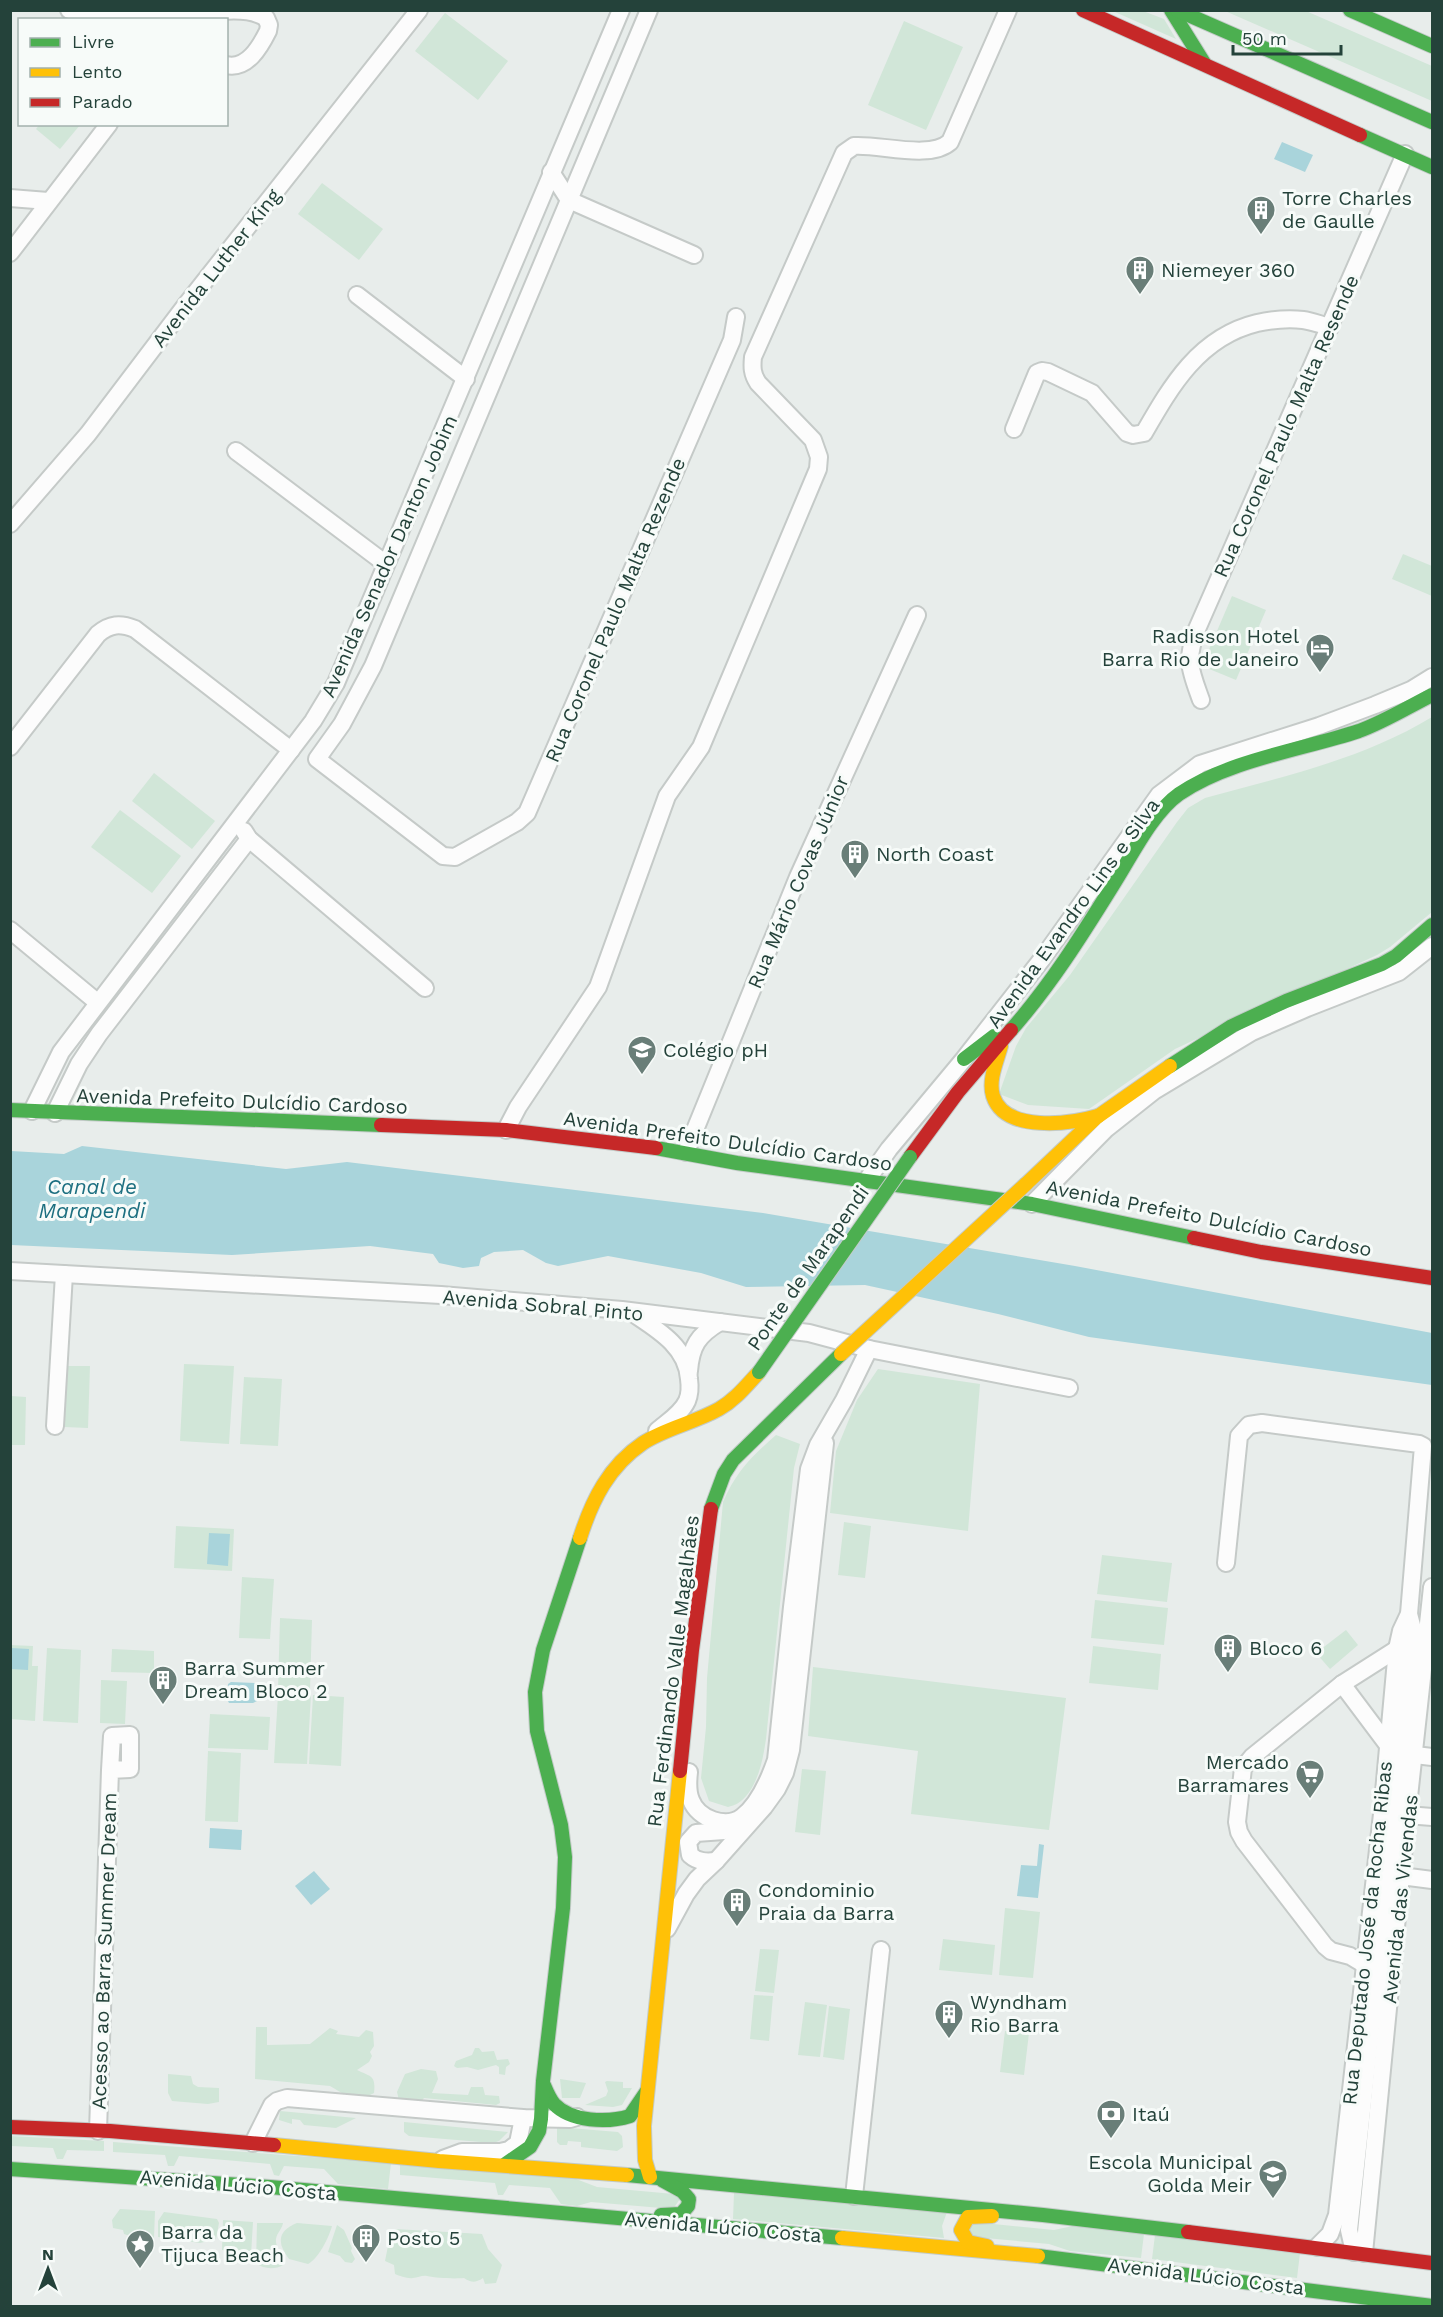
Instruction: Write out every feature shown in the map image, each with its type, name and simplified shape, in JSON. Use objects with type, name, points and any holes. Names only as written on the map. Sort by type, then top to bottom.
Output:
[{"type":"main road","points":[[1083,10],[1432,167]]},
{"type":"main road","points":[[1170,10],[1204,63]]},
{"type":"main road","points":[[1177,10],[1432,123]]},
{"type":"main road","points":[[1350,10],[1432,46]]},
{"type":"main road","points":[[1384,102],[1390,115],[1412,128]]},
{"type":"main road","name":"Avenida Evandro Lins e Silva","points":[[910,1157],[958,1092],[1029,1010],[1086,928],[1142,839],[1165,807],[1178,795],[1203,780],[1240,766],[1361,730],[1432,695]]},
{"type":"main road","points":[[1086,928],[1112,861]]},
{"type":"main road","points":[[1096,1117],[1232,1026],[1286,1001],[1382,964],[1432,925]]},
{"type":"main road","points":[[1377,982],[1408,945]]},
{"type":"main road","points":[[964,1059],[1029,1010]]},
{"type":"main road","points":[[1002,1043],[992,1082],[995,1103],[1002,1111],[1015,1118],[1059,1123],[1096,1117],[1154,1091]]},
{"type":"main road","name":"Avenida Prefeito Dulcídio Cardoso","points":[[10,1110],[506,1130],[626,1143],[737,1163],[1032,1204],[1261,1252],[1432,1278]]},
{"type":"main road","name":"Rua Ferdinando Valle Magalhães","points":[[654,2177],[645,2160],[647,2091],[692,1650],[712,1502],[717,1487],[733,1460],[841,1354],[1096,1117]]},
{"type":"main road","name":"Ponte de Marapendi","points":[[651,1438],[727,1405],[740,1394],[759,1372],[910,1157]]},
{"type":"main road","points":[[504,2165],[520,2157],[531,2147],[542,2118],[543,2083],[563,1906],[565,1870],[562,1834],[538,1738],[535,1693],[539,1667],[596,1497],[606,1480],[619,1465],[651,1438]]},
{"type":"main road","points":[[543,2083],[553,2103],[578,2116],[622,2119],[633,2112],[647,2091]]},
{"type":"main road","name":"Avenida Lúcio Costa","points":[[10,2127],[253,2143],[854,2196],[1029,2213],[1432,2263]]},
{"type":"main road","name":"Avenida Lúcio Costa","points":[[10,2169],[270,2187],[1022,2254],[1432,2306]]},
{"type":"main road","points":[[599,2216],[673,2215],[685,2211],[689,2199],[686,2195],[654,2177]]},
{"type":"main road","points":[[1022,2254],[968,2242],[961,2230],[968,2217],[1029,2213]]},
{"type":"street","points":[[69,10],[155,18]]},
{"type":"street","name":"Avenida Luther King","points":[[10,524],[88,434],[185,306],[420,10]]},
{"type":"street","name":"Avenida Senador Danton Jobim","points":[[32,1111],[59,1055],[97,1002],[327,700],[466,379],[621,10]]},
{"type":"street","name":"Avenida Senador Danton Jobim","points":[[317,759],[342,724],[373,666],[649,10]]},
{"type":"street","points":[[506,1130],[518,1107],[598,987],[667,796],[701,747],[818,469],[819,457],[813,440],[758,383],[752,367],[753,357],[839,164],[844,153],[854,146],[931,151],[945,146],[950,141],[1008,10]]},
{"type":"street","points":[[184,18],[225,11],[258,14],[266,18],[269,25],[268,30],[247,62],[235,67],[228,65]]},
{"type":"street","points":[[599,63],[622,75]]},
{"type":"street","points":[[10,253],[107,126]]},
{"type":"street","name":"Rua Coronel Paulo Malta Resende","points":[[1202,700],[1190,668],[1190,648],[1208,601],[1405,154]]},
{"type":"street","points":[[551,172],[569,200],[694,255]]},
{"type":"street","points":[[10,198],[48,201]]},
{"type":"street","points":[[357,295],[466,379]]},
{"type":"street","name":"Rua Coronel Paulo Malta Rezende","points":[[317,759],[443,856],[455,857],[517,822],[527,813],[732,340],[736,317]]},
{"type":"street","points":[[1014,429],[1036,374],[1042,371],[1092,393],[1126,433],[1133,435],[1143,433],[1184,370],[1205,348],[1228,332],[1271,320],[1303,320],[1330,327]]},
{"type":"street","points":[[236,451],[386,564]]},
{"type":"street","points":[[420,484],[445,496]]},
{"type":"street","name":"Rua Mário Covas Júnior","points":[[686,1152],[798,877],[917,615]]},
{"type":"street","points":[[10,747],[98,634],[107,627],[118,625],[135,629],[291,750]]},
{"type":"street","points":[[348,655],[373,666]]},
{"type":"street","name":"Avenida Evandro Lins e Silva","points":[[867,1180],[889,1149],[964,1059],[1042,959],[1159,795],[1200,764],[1319,726],[1384,701],[1432,677]]},
{"type":"street","points":[[237,820],[249,839],[425,988]]},
{"type":"street","points":[[55,1113],[80,1064],[99,1034],[249,839]]},
{"type":"street","points":[[10,930],[97,1002]]},
{"type":"street","points":[[1032,1204],[1106,1129],[1154,1091],[1252,1032],[1399,972],[1432,946]]},
{"type":"street","name":"Avenida Sobral Pinto","points":[[10,1271],[441,1296],[631,1312],[809,1333],[868,1349],[1069,1388]]},
{"type":"street","points":[[55,1426],[64,1274]]},
{"type":"street","points":[[631,1312],[668,1339],[682,1354],[689,1371]]},
{"type":"street","points":[[651,1438],[676,1415],[687,1401],[691,1353],[697,1339],[720,1322]]},
{"type":"street","points":[[683,1730],[690,1758],[690,1798],[694,1807],[710,1820],[731,1822],[740,1819],[754,1805],[776,1760],[809,1469],[818,1445],[826,1434],[868,1349]]},
{"type":"street","name":"Rua Deputado José da Rocha Ribas","points":[[1226,1563],[1239,1436],[1249,1425],[1262,1423],[1419,1444],[1424,1448],[1409,1614],[1401,1631],[1405,1651],[1374,1936],[1348,2230],[1359,2253]]},
{"type":"street","points":[[663,1935],[697,1879],[764,1807],[785,1773],[791,1750],[826,1434]]},
{"type":"street","points":[[802,1527],[808,1538],[801,1606],[805,1628]]},
{"type":"street","name":"Avenida das Vivendas","points":[[1359,2253],[1369,2211],[1407,1815],[1415,1755],[1427,1696],[1432,1587]]},
{"type":"street","points":[[1365,1965],[1350,1956],[1331,1951],[1324,1946],[1244,1841],[1237,1822],[1242,1768],[1252,1757],[1342,1684],[1405,1651]]},
{"type":"street","name":"Rua Deputado José da Rocha Ribas","points":[[1317,2247],[1330,2234],[1337,2215],[1365,1965],[1374,1936],[1387,1744],[1405,1651]]},
{"type":"street","points":[[1342,1684],[1387,1744]]},
{"type":"street","points":[[1415,1755],[1432,1757]]},
{"type":"street","name":"Acesso ao Barra Summer Dream","points":[[98,2131],[110,1770]]},
{"type":"street","points":[[1407,1815],[1432,1818]]},
{"type":"street","points":[[716,1861],[695,1860],[687,1849],[688,1842],[696,1833],[724,1831],[731,1822]]},
{"type":"street","points":[[1401,1876],[1432,1880]]},
{"type":"street","points":[[854,2196],[881,1950]]},
{"type":"street","points":[[253,2143],[272,2105],[282,2099],[523,2118],[570,2119],[578,2116]]},
{"type":"street","points":[[439,2161],[457,2152],[509,2150],[518,2143],[523,2118]]},
{"type":"green space","points":[[1143,11],[1164,19],[1176,39],[1115,12]]},
{"type":"green space","points":[[1225,11],[1306,11],[1432,66],[1432,101]]},
{"type":"green space","points":[[445,13],[508,61],[478,100],[415,51]]},
{"type":"green space","points":[[904,21],[963,47],[926,130],[868,105]]},
{"type":"green space","points":[[38,126],[79,126],[60,149],[36,129]]},
{"type":"green space","points":[[322,183],[383,229],[359,260],[298,214]]},
{"type":"green space","points":[[1403,554],[1432,566],[1432,596],[1392,579]]},
{"type":"green space","points":[[1232,596],[1266,610],[1236,680],[1202,666]]},
{"type":"green space","points":[[1432,717],[1432,912],[1377,955],[1175,1049],[1089,1109],[1028,1105],[999,1094],[1016,1046],[1026,1028],[1070,975],[1188,808],[1205,798],[1350,756],[1406,732]]},
{"type":"green space","points":[[154,773],[215,821],[192,849],[132,801]]},
{"type":"green space","points":[[120,810],[181,856],[152,893],[91,847]]},
{"type":"green space","points":[[184,1364],[234,1366],[229,1444],[180,1441]]},
{"type":"green space","points":[[66,1366],[90,1366],[88,1428],[64,1427]]},
{"type":"green space","points":[[878,1369],[980,1384],[968,1531],[830,1513],[836,1451],[857,1400]]},
{"type":"green space","points":[[244,1377],[282,1379],[278,1446],[240,1444]]},
{"type":"green space","points":[[11,1396],[26,1397],[25,1445],[11,1445]]},
{"type":"green space","points":[[776,1435],[800,1444],[794,1468],[766,1739],[756,1781],[740,1802],[728,1807],[709,1801],[701,1778],[706,1727],[707,1678],[723,1502],[733,1482],[745,1466]]},
{"type":"green space","points":[[844,1522],[871,1526],[865,1578],[838,1575]]},
{"type":"green space","points":[[176,1526],[234,1529],[232,1571],[174,1568]]},
{"type":"green space","points":[[1102,1555],[1172,1563],[1167,1602],[1097,1594]]},
{"type":"green space","points":[[242,1577],[274,1579],[270,1639],[239,1638]]},
{"type":"green space","points":[[1095,1600],[1168,1608],[1164,1645],[1091,1638]]},
{"type":"green space","points":[[280,1618],[312,1620],[310,1690],[278,1689]]},
{"type":"green space","points":[[1346,1630],[1358,1645],[1330,1669],[1316,1653]]},
{"type":"green space","points":[[10,1645],[33,1646],[32,1666],[38,1666],[35,1721],[11,1719]]},
{"type":"green space","points":[[1093,1646],[1161,1654],[1158,1690],[1089,1683]]},
{"type":"green space","points":[[47,1648],[81,1650],[78,1723],[43,1721]]},
{"type":"green space","points":[[112,1649],[154,1651],[154,1673],[111,1672]]},
{"type":"green space","points":[[813,1667],[1066,1698],[1049,1830],[911,1814],[918,1751],[808,1736]]},
{"type":"green space","points":[[101,1680],[127,1681],[125,1724],[100,1723]]},
{"type":"green space","points":[[278,1694],[311,1695],[307,1764],[274,1763]]},
{"type":"green space","points":[[313,1695],[344,1697],[341,1766],[309,1764]]},
{"type":"green space","points":[[210,1714],[270,1717],[268,1750],[208,1748]]},
{"type":"green space","points":[[208,1751],[241,1753],[238,1822],[205,1821]]},
{"type":"green space","points":[[802,1769],[826,1771],[820,1835],[795,1832]]},
{"type":"green space","points":[[1005,1908],[1040,1912],[1033,1978],[999,1975]]},
{"type":"green space","points":[[943,1939],[995,1945],[992,1975],[939,1970]]},
{"type":"green space","points":[[760,1949],[779,1950],[774,1993],[755,1991]]},
{"type":"green space","points":[[754,1995],[773,1996],[769,2041],[750,2039]]},
{"type":"green space","points":[[805,2002],[827,2005],[820,2057],[798,2055]]},
{"type":"green space","points":[[829,2006],[850,2009],[844,2060],[823,2057]]},
{"type":"green space","points":[[256,2027],[267,2027],[267,2045],[310,2044],[330,2028],[338,2031],[336,2034],[359,2037],[366,2030],[373,2032],[374,2046],[370,2052],[372,2056],[369,2062],[357,2070],[373,2080],[374,2093],[356,2098],[330,2086],[255,2079]]},
{"type":"green space","points":[[1005,2031],[1029,2033],[1024,2075],[1000,2072]]},
{"type":"green space","points":[[475,2048],[479,2048],[482,2052],[494,2051],[497,2060],[508,2059],[510,2064],[506,2067],[505,2075],[499,2074],[499,2067],[496,2065],[478,2070],[454,2066],[456,2061],[472,2055]]},
{"type":"green space","points":[[421,2069],[436,2071],[438,2079],[432,2093],[468,2095],[471,2087],[483,2087],[485,2095],[499,2096],[500,2103],[496,2105],[424,2098],[420,2103],[400,2104],[397,2092],[405,2074]]},
{"type":"green space","points":[[168,2074],[191,2076],[193,2084],[198,2087],[219,2088],[219,2102],[208,2104],[172,2101],[168,2093]]},
{"type":"green space","points":[[560,2079],[586,2083],[580,2098],[562,2098]]},
{"type":"green space","points":[[605,2082],[623,2082],[623,2088],[632,2088],[622,2105],[613,2107],[585,2105],[606,2096],[608,2091]]},
{"type":"green space","points":[[280,2111],[356,2118],[336,2128],[304,2125],[300,2120],[292,2119],[292,2124],[279,2120]]},
{"type":"green space","points":[[404,2122],[508,2132],[499,2141],[493,2143],[409,2136],[404,2132]]},
{"type":"green space","points":[[557,2127],[618,2132],[622,2136],[623,2147],[617,2151],[581,2147],[581,2142],[568,2141],[567,2145],[560,2145],[557,2142]]},
{"type":"green space","points":[[10,2136],[104,2141],[104,2151],[67,2150],[63,2159],[57,2159],[53,2148],[11,2146]]},
{"type":"green space","points":[[113,2142],[391,2163],[388,2189],[338,2184],[324,2169],[284,2166],[279,2176],[274,2175],[270,2164],[179,2156],[174,2166],[168,2166],[165,2155],[113,2152]]},
{"type":"green space","points":[[400,2163],[576,2179],[597,2187],[674,2194],[680,2199],[673,2209],[591,2202],[577,2206],[561,2204],[550,2188],[509,2185],[503,2195],[498,2195],[495,2183],[400,2175]]},
{"type":"green space","points":[[734,2193],[947,2212],[942,2226],[944,2238],[733,2219]]},
{"type":"green space","points":[[120,2209],[155,2211],[154,2238],[127,2235],[123,2230],[113,2228],[112,2220]]},
{"type":"green space","points":[[164,2212],[217,2219],[219,2223],[216,2239],[200,2243],[158,2237],[158,2221]]},
{"type":"green space","points":[[223,2220],[253,2222],[249,2259],[241,2260],[234,2253],[222,2250]]},
{"type":"green space","points":[[974,2222],[1054,2230],[1073,2226],[1144,2234],[1141,2258],[1070,2251],[1049,2244],[974,2237],[967,2226]]},
{"type":"green space","points":[[257,2223],[283,2223],[276,2239],[283,2258],[283,2265],[269,2268],[256,2263]]},
{"type":"green space","points":[[297,2223],[332,2226],[320,2252],[308,2264],[289,2259],[282,2248],[283,2234],[290,2226]]},
{"type":"green space","points":[[337,2225],[344,2230],[352,2248],[355,2259],[352,2263],[345,2262],[340,2256],[328,2252]]},
{"type":"green space","points":[[395,2229],[482,2234],[488,2249],[502,2265],[496,2283],[485,2284],[483,2278],[474,2282],[464,2278],[425,2276],[409,2278],[395,2274],[394,2265],[385,2261],[389,2241]]},
{"type":"green space","points":[[1155,2235],[1300,2253],[1297,2278],[1152,2259]]},
{"type":"water","points":[[1282,142],[1313,155],[1305,172],[1274,159]]},
{"type":"water","name":"Canal de Marapendi","points":[[82,1146],[286,1169],[347,1162],[763,1213],[1075,1266],[1432,1333],[1432,1385],[1089,1337],[998,1314],[865,1285],[746,1287],[701,1273],[608,1256],[558,1266],[546,1263],[523,1250],[494,1252],[481,1258],[479,1266],[463,1268],[439,1263],[433,1254],[370,1246],[232,1255],[11,1245],[11,1151],[64,1154]]},
{"type":"water","points":[[209,1533],[230,1534],[228,1566],[207,1564]]},
{"type":"water","points":[[11,1648],[29,1649],[28,1670],[11,1669]]},
{"type":"water","points":[[231,1682],[255,1683],[257,1701],[229,1703],[228,1684]]},
{"type":"water","points":[[210,1828],[242,1830],[241,1850],[209,1848]]},
{"type":"water","points":[[1039,1844],[1044,1845],[1038,1898],[1017,1896],[1021,1865],[1037,1866]]},
{"type":"water","points":[[314,1871],[330,1889],[311,1905],[295,1886]]},
{"type":"traffic: fast","points":[[1171,10],[1204,63]]},
{"type":"traffic: fast","points":[[1177,10],[1432,122]]},
{"type":"traffic: fast","points":[[1350,10],[1432,46]]},
{"type":"traffic: fast","points":[[1360,135],[1432,167]]},
{"type":"traffic: fast","points":[[1011,1030],[1065,960],[1151,824],[1169,802],[1179,794],[1220,772],[1359,731],[1432,695]]},
{"type":"traffic: fast","points":[[1170,1066],[1232,1026],[1286,1001],[1382,964],[1396,956],[1432,925]]},
{"type":"traffic: fast","points":[[964,1059],[994,1036]]},
{"type":"traffic: fast","points":[[10,1110],[381,1125]]},
{"type":"traffic: fast","points":[[656,1148],[737,1163],[1032,1204],[1194,1238]]},
{"type":"traffic: fast","points":[[759,1372],[910,1157]]},
{"type":"traffic: fast","points":[[711,1509],[724,1474],[733,1460],[841,1354]]},
{"type":"traffic: fast","points":[[504,2165],[530,2147],[539,2131],[541,2119],[543,2081],[563,1908],[565,1857],[561,1825],[537,1731],[535,1692],[543,1650],[580,1538]]},
{"type":"traffic: fast","points":[[543,2083],[552,2102],[561,2110],[580,2118],[601,2120],[630,2116],[647,2091]]},
{"type":"traffic: fast","points":[[10,2169],[270,2187],[842,2238]]},
{"type":"traffic: fast","points":[[627,2175],[1043,2215],[1188,2232]]},
{"type":"traffic: fast","points":[[661,2215],[681,2214],[688,2206],[689,2199],[682,2191],[662,2180]]},
{"type":"traffic: fast","points":[[1038,2256],[1432,2306]]},
{"type":"traffic: slow","points":[[1001,1046],[994,1071],[992,1090],[1000,1108],[1011,1116],[1024,1121],[1040,1123],[1056,1123],[1098,1116]]},
{"type":"traffic: slow","points":[[1026,1184],[1097,1117],[1170,1066]]},
{"type":"traffic: slow","points":[[841,1354],[1026,1184]]},
{"type":"traffic: slow","points":[[580,1538],[596,1497],[620,1462],[652,1438],[710,1414],[725,1405],[759,1372]]},
{"type":"traffic: slow","points":[[650,2177],[645,2160],[644,2126],[680,1771]]},
{"type":"traffic: slow","points":[[274,2145],[439,2161],[627,2175]]},
{"type":"traffic: slow","points":[[987,2246],[968,2242],[961,2230],[968,2217],[992,2216]]},
{"type":"traffic: slow","points":[[842,2238],[1038,2256]]},
{"type":"traffic: jam","points":[[1083,10],[1360,135]]},
{"type":"traffic: jam","points":[[910,1157],[958,1092],[1011,1030]]},
{"type":"traffic: jam","points":[[381,1125],[506,1130],[656,1148]]},
{"type":"traffic: jam","points":[[1194,1238],[1261,1252],[1432,1278]]},
{"type":"traffic: jam","points":[[680,1771],[692,1650],[711,1509]]},
{"type":"traffic: jam","points":[[10,2127],[110,2131],[274,2145]]},
{"type":"traffic: jam","points":[[1188,2232],[1432,2263]]},
{"type":"place","name":"Torre Charles de Gaulle","points":[[1261,236]]},
{"type":"place","name":"Niemeyer 360","points":[[1140,296]]},
{"type":"place","name":"Radisson Hotel Barra Rio de Janeiro","points":[[1320,674]]},
{"type":"place","name":"North Coast","points":[[855,880]]},
{"type":"place","name":"Colégio pH","points":[[642,1076]]},
{"type":"place","name":"Bloco 6","points":[[1228,1674]]},
{"type":"place","name":"Barra Summer Dream Bloco 2","points":[[163,1706]]},
{"type":"place","name":"Mercado Barramares","points":[[1310,1800]]},
{"type":"place","name":"Condominio Praia da Barra","points":[[737,1928]]},
{"type":"place","name":"Wyndham Rio Barra","points":[[949,2040]]},
{"type":"place","name":"Itaú","points":[[1111,2140]]},
{"type":"place","name":"Escola Municipal Golda Meir","points":[[1273,2200]]},
{"type":"place","name":"Posto 5","points":[[366,2264]]},
{"type":"place","name":"Barra da Tijuca Beach","points":[[140,2270]]}]
